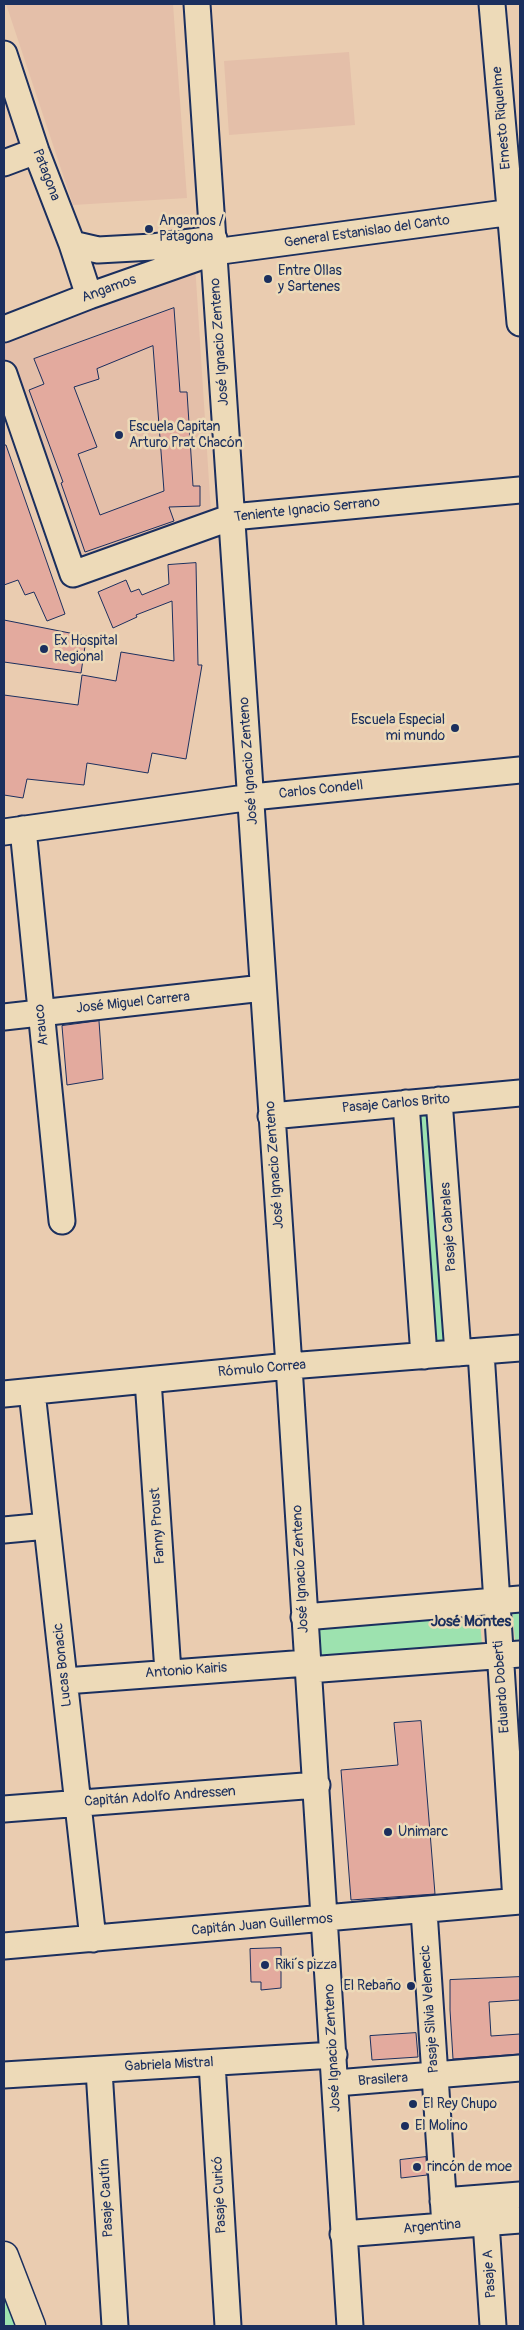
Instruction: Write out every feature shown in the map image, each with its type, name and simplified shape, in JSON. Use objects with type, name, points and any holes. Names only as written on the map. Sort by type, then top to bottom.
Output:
[{"type":"main road","points":[[4,2256],[31,2326]]},
{"type":"street","name":"José Ignacio Zenteno","points":[[197,4],[252,796],[350,2326]]},
{"type":"street","name":"Ernesto Riquelme","points":[[492,4],[515,212],[520,323]]},
{"type":"street","name":"Patagona","points":[[4,54],[36,151],[72,244],[89,296]]},
{"type":"street","points":[[4,163],[36,151]]},
{"type":"street","name":"General Estanislao del Canto","points":[[214,245],[515,212]]},
{"type":"street","points":[[72,244],[98,250],[214,245]]},
{"type":"street","name":"Angamos","points":[[4,329],[214,245]]},
{"type":"street","name":"Teniente Ignacio Serrano","points":[[4,374],[73,574],[232,517],[520,490]]},
{"type":"street","name":"Carlos Condell","points":[[13,831],[252,796],[520,770]]},
{"type":"street","name":"Arauco","points":[[13,831],[41,1013],[62,1221]]},
{"type":"street","name":"José Miguel Carrera","points":[[4,1017],[263,988]]},
{"type":"street","name":"Pasaje Carlos Brito","points":[[271,1116],[520,1093]]},
{"type":"street","name":"Pasaje Cabrales","points":[[439,1100],[470,1353]]},
{"type":"street","points":[[406,1103],[424,1356]]},
{"type":"street","name":"Rómulo Correa","points":[[4,1394],[289,1366],[520,1348]]},
{"type":"street","name":"Eduardo Doberti","points":[[470,1353],[508,1600],[518,1901]]},
{"type":"street","name":"Fanny Proust","points":[[148,1380],[168,1672]]},
{"type":"street","name":"Lucas Bonacic","points":[[32,1392],[93,1939]]},
{"type":"street","points":[[4,1530],[47,1526]]},
{"type":"street","points":[[304,1617],[508,1600]]},
{"type":"street","name":"Antonio Kairis","points":[[65,1681],[168,1672],[510,1655]]},
{"type":"street","name":"Capitán Adolfo Andressen","points":[[4,1809],[316,1785]]},
{"type":"street","name":"Capitán Juan Guillermos","points":[[4,1946],[424,1911],[518,1901]]},
{"type":"street","name":"Pasaje Silvia Velenecic","points":[[424,1911],[445,2226]]},
{"type":"street","name":"Gabriela Mistral","points":[[4,2076],[334,2055]]},
{"type":"street","name":"Pasaje Curicó","points":[[212,2063],[228,2326]]},
{"type":"street","name":"Brasilera","points":[[336,2084],[520,2068]]},
{"type":"street","name":"Pasaje Cautín","points":[[99,2070],[114,2326]]},
{"type":"street","name":"Argentina","points":[[443,2201],[520,2195]]},
{"type":"street","name":"Argentina","points":[[343,2234],[520,2220]]},
{"type":"street","name":"Pasaje A","points":[[486,2222],[493,2326]]},
{"type":"shaded area","points":[[6,4],[173,4],[187,198],[73,205]]},
{"type":"shaded area","points":[[349,52],[355,125],[229,135],[224,61]]},
{"type":"shaded area","name":"Escuela Capitan Arturo Prat Chacón","points":[[195,264],[211,513],[77,567],[4,356],[4,338]]},
{"type":"green space","points":[[432,1113],[447,1345],[429,1346],[414,1114]]},
{"type":"green space","points":[[520,1607],[520,1639],[515,1640],[512,1608]]},
{"type":"green space","points":[[479,1609],[482,1645],[317,1657],[315,1620]]},
{"type":"green space","points":[[4,2286],[20,2326],[4,2326]]},
{"type":"building","points":[[174,308],[180,392],[187,392],[193,486],[200,486],[200,506],[169,507],[174,521],[85,552],[61,483],[63,482],[29,390],[44,384],[34,359]],"holes":[[[153,346],[164,491],[100,515],[78,454],[97,447],[74,387],[99,379],[97,369]]]},
{"type":"building","points":[[4,445],[6,445],[65,614],[47,621],[34,592],[25,595],[18,580],[4,585]]},
{"type":"building","points":[[196,563],[198,665],[202,665],[186,759],[152,753],[148,773],[87,763],[84,785],[27,779],[23,798],[4,795],[4,695],[78,705],[82,675],[116,681],[121,652],[174,661],[172,601],[136,615],[137,617],[113,628],[98,592],[126,580],[131,592],[139,589],[142,595],[169,584],[168,565]]},
{"type":"building","name":"Ex Hospital Regional","points":[[4,620],[90,637],[74,644],[85,646],[81,673],[4,662]]},
{"type":"building","points":[[99,1021],[103,1079],[67,1085],[62,1026]]},
{"type":"building","name":"Unimarc","points":[[421,1721],[435,1894],[351,1900],[341,1770],[398,1765],[394,1723]]},
{"type":"building","name":"Riki´s pizza","points":[[281,1948],[281,1988],[261,1990],[261,1982],[251,1982],[250,1949]]},
{"type":"building","points":[[520,1977],[520,2000],[489,2002],[491,2036],[520,2034],[520,2054],[453,2059],[450,1980]]},
{"type":"building","points":[[416,2033],[418,2057],[372,2060],[370,2036]]},
{"type":"building","name":"rincón de moe","points":[[426,2157],[427,2175],[401,2178],[400,2160]]},
{"type":"place","name":"Angamos / Patagona","points":[[149,229]]},
{"type":"place","name":"Entre Ollas y Sartenes","points":[[268,279]]},
{"type":"place","name":"Escuela Capitan Arturo Prat Chacón","points":[[119,435]]},
{"type":"place","name":"Ex Hospital Regional","points":[[44,649]]},
{"type":"place","name":"Escuela Especial mi mundo","points":[[455,728]]},
{"type":"place","name":"Unimarc","points":[[388,1832]]},
{"type":"place","name":"Riki´s pizza","points":[[265,1965]]},
{"type":"place","name":"El Rebaño","points":[[411,1986]]},
{"type":"place","name":"El Rey Chupo","points":[[413,2104]]},
{"type":"place","name":"El Molino","points":[[405,2126]]},
{"type":"place","name":"rincón de moe","points":[[417,2167]]},
{"type":"district","name":"José Montes","points":[[471,1622]]}]
